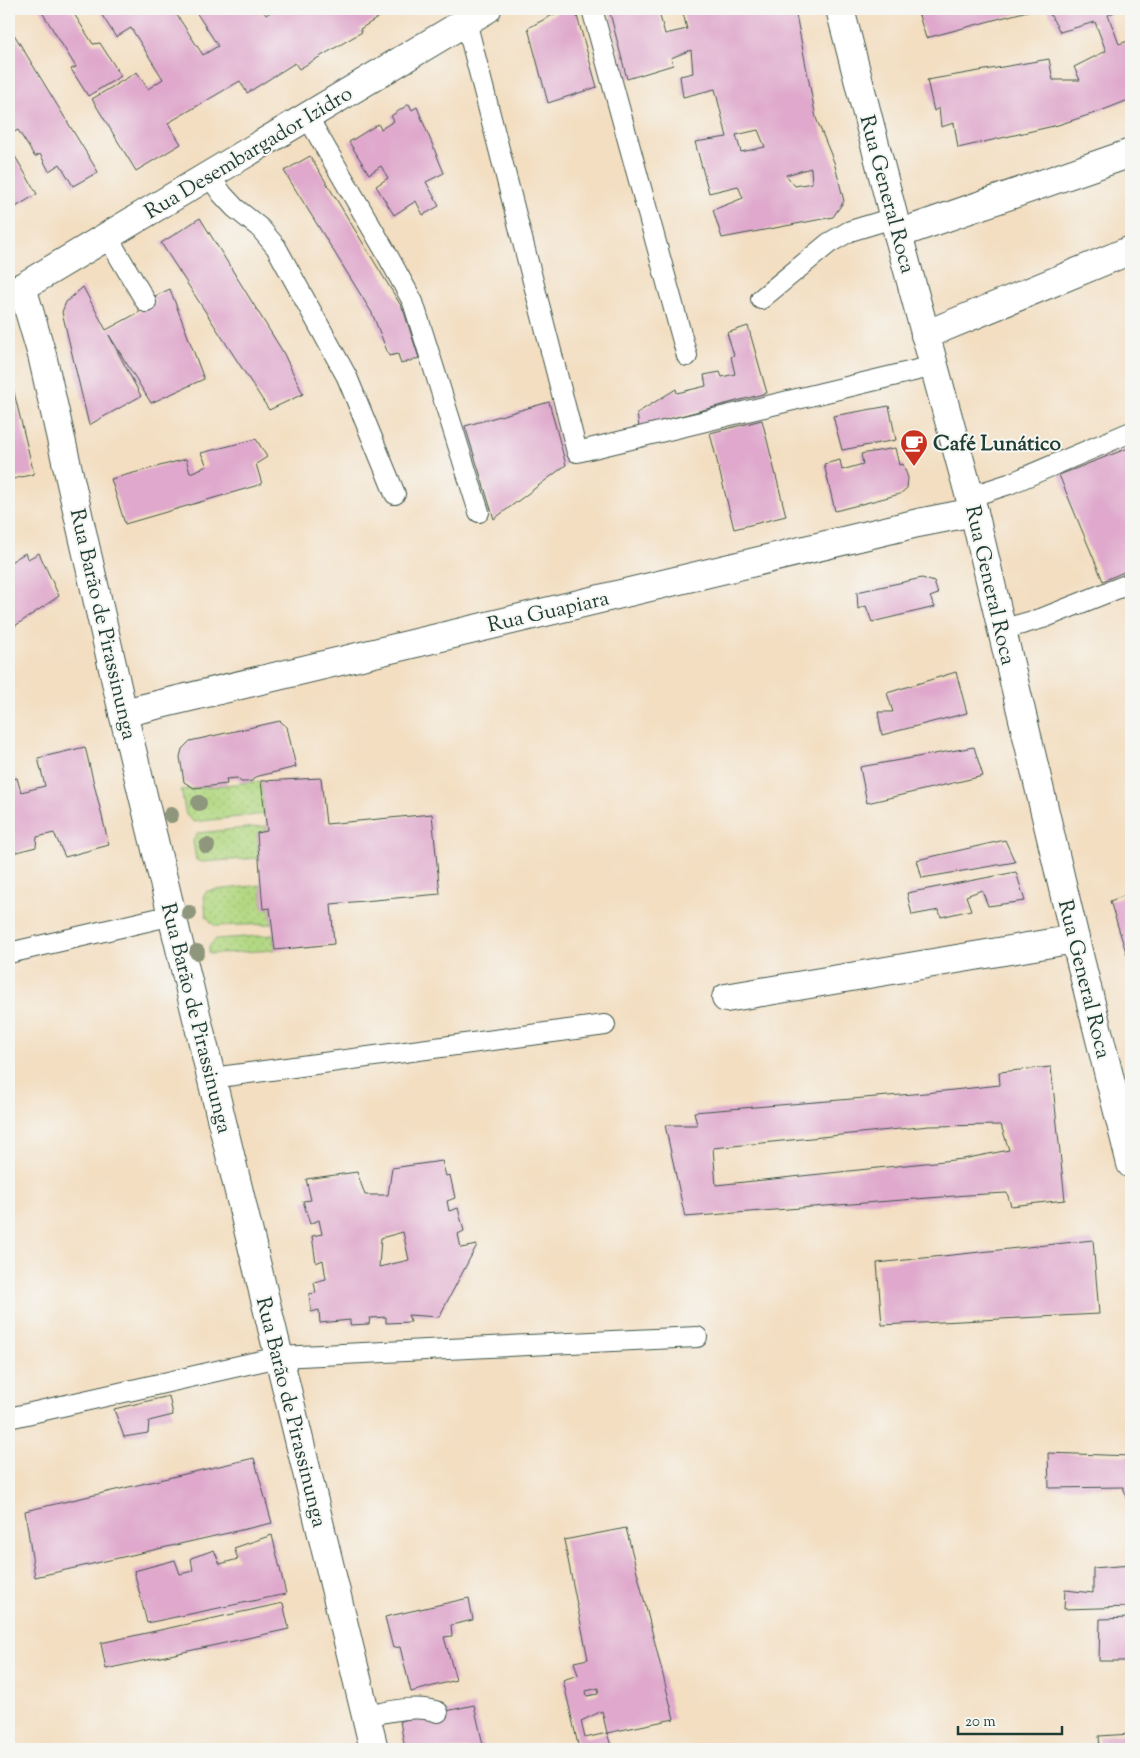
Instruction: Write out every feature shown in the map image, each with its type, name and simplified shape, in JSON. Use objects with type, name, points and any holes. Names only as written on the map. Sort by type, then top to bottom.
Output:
[{"type":"street","name":"Rua General Roca","points":[[840,9],[971,504],[1131,1164]]},
{"type":"street","name":"Rua Desembargador Izidro","points":[[16,291],[477,15]]},
{"type":"street","points":[[896,226],[1131,153]]},
{"type":"street","points":[[925,335],[1131,250]]},
{"type":"street","name":"Rua Barão de Pirassinunga","points":[[16,291],[42,355],[172,915],[374,1749]]},
{"type":"street","name":"Rua Guapiara","points":[[124,713],[918,523],[971,504]]},
{"type":"street","points":[[726,998],[1075,939]]},
{"type":"lane","points":[[592,9],[687,356]]},
{"type":"lane","points":[[477,15],[577,452],[934,366]]},
{"type":"lane","points":[[307,116],[413,302],[479,512]]},
{"type":"lane","points":[[209,174],[222,194],[260,228],[276,247],[347,377],[394,494]]},
{"type":"lane","points":[[761,299],[829,243],[850,231],[896,226]]},
{"type":"lane","points":[[107,236],[146,302]]},
{"type":"lane","points":[[971,504],[1009,484],[1131,432]]},
{"type":"lane","points":[[1001,630],[1043,618],[1131,582]]},
{"type":"lane","points":[[9,953],[172,915]]},
{"type":"lane","points":[[212,1078],[605,1026]]},
{"type":"lane","points":[[9,1418],[279,1357],[697,1337]]},
{"type":"lane","points":[[366,1716],[416,1708],[428,1708],[438,1712]]},
{"type":"green space","points":[[261,781],[265,814],[194,822],[186,815],[181,790]]},
{"type":"green space","points":[[266,826],[266,831],[257,833],[259,858],[201,862],[196,860],[193,841],[197,833]]},
{"type":"green space","points":[[261,885],[263,909],[270,908],[272,924],[215,926],[206,917],[204,895],[207,891]]},
{"type":"green space","points":[[273,935],[275,950],[209,954],[209,946],[216,939]]},
{"type":"building","points":[[40,9],[71,9],[93,44],[100,43],[121,76],[88,96],[71,69],[76,67]]},
{"type":"building","points":[[98,9],[173,9],[203,55],[218,46],[194,9],[262,9],[266,15],[275,9],[392,9],[360,29],[362,32],[299,69],[295,63],[247,93],[240,81],[168,123],[181,144],[136,171],[92,99],[137,72],[148,89],[163,79],[131,28],[116,37]]},
{"type":"building","points":[[564,9],[575,9],[597,87],[548,103],[528,28]]},
{"type":"building","points":[[609,9],[658,9],[665,34],[687,29],[682,9],[795,9],[816,118],[834,162],[844,201],[833,217],[722,238],[713,210],[743,198],[738,186],[709,193],[695,142],[727,137],[715,89],[683,97],[680,76],[693,73],[691,50],[671,58],[673,65],[627,79]],"holes":[[[758,130],[765,147],[741,152],[736,135]],[[811,168],[812,183],[795,186],[786,175]]]},
{"type":"building","points":[[917,9],[1035,9],[926,38]]},
{"type":"building","points":[[1047,9],[1120,9],[1108,15],[1119,44],[1131,40],[1131,99],[1058,125],[958,148],[954,123],[941,127],[939,108],[934,111],[927,80],[1049,59],[1053,80],[1080,80],[1074,67],[1106,51],[1095,22],[1060,32]]},
{"type":"building","points":[[12,31],[98,172],[73,186],[60,164],[49,171],[40,154],[35,157],[18,130],[9,135],[9,33]]},
{"type":"building","points":[[409,104],[412,110],[417,107],[444,173],[426,182],[439,206],[423,215],[416,201],[394,215],[376,186],[388,178],[381,166],[369,174],[349,142],[378,124],[381,129],[394,121],[391,116]]},
{"type":"building","points":[[9,146],[37,194],[9,211]]},
{"type":"building","points":[[310,156],[403,309],[419,358],[401,364],[398,354],[389,356],[372,313],[284,171]]},
{"type":"building","points":[[200,218],[283,352],[303,394],[269,410],[161,243]]},
{"type":"building","points":[[83,287],[106,330],[156,303],[153,297],[170,289],[204,379],[151,403],[109,335],[141,396],[89,425],[62,312],[66,302]]},
{"type":"building","points":[[748,326],[767,393],[639,427],[637,413],[676,389],[677,393],[706,386],[704,375],[720,372],[722,377],[735,374],[731,357],[734,355],[727,333]]},
{"type":"building","points":[[9,372],[34,474],[9,480]]},
{"type":"building","points":[[549,402],[566,465],[494,519],[465,426]]},
{"type":"building","points":[[889,406],[896,440],[842,450],[833,416]]},
{"type":"building","points":[[762,420],[786,516],[734,529],[710,433]]},
{"type":"building","points":[[256,439],[267,457],[256,464],[262,484],[125,524],[111,479],[186,459],[190,473],[207,466],[201,453]]},
{"type":"building","points":[[1131,447],[1131,569],[1103,581],[1059,475]]},
{"type":"building","points":[[895,448],[899,465],[903,464],[908,478],[907,488],[900,494],[835,511],[824,464],[840,460],[842,470],[863,464],[861,454]]},
{"type":"building","points":[[25,553],[28,559],[39,553],[59,596],[9,630],[9,563]]},
{"type":"building","points":[[922,578],[934,582],[938,594],[930,597],[935,607],[872,622],[866,606],[858,609],[857,592]]},
{"type":"building","points":[[956,672],[967,713],[882,735],[878,712],[893,712],[887,693]]},
{"type":"building","points":[[280,721],[287,727],[296,767],[255,777],[252,781],[246,782],[241,782],[237,778],[226,779],[227,784],[194,788],[184,782],[180,757],[182,749],[190,741]]},
{"type":"building","points":[[85,747],[109,845],[65,857],[54,833],[37,837],[36,847],[9,854],[9,780],[17,778],[21,792],[45,786],[38,758]]},
{"type":"building","points":[[974,747],[983,776],[867,803],[860,767]]},
{"type":"building","points":[[321,778],[326,824],[432,814],[440,894],[331,904],[334,944],[275,950],[270,908],[263,909],[261,885],[257,833],[267,831],[261,781]]},
{"type":"building","points":[[1005,840],[1015,862],[922,878],[917,860]]},
{"type":"building","points":[[1016,872],[1025,901],[988,906],[982,890],[966,896],[971,910],[941,917],[939,910],[912,915],[907,893]]},
{"type":"building","points":[[1131,893],[1131,968],[1110,901]]},
{"type":"building","points":[[1051,1067],[1065,1200],[1011,1206],[1007,1193],[685,1217],[665,1125],[697,1125],[694,1112],[1000,1085],[999,1072]],"holes":[[[1001,1125],[1009,1150],[963,1159],[716,1185],[713,1148],[929,1126]]]},
{"type":"building","points":[[442,1161],[446,1176],[450,1175],[455,1198],[447,1201],[449,1211],[458,1208],[464,1231],[458,1234],[461,1248],[477,1245],[439,1317],[408,1315],[411,1322],[386,1323],[386,1317],[370,1318],[369,1324],[350,1325],[350,1320],[320,1323],[319,1310],[311,1312],[309,1294],[316,1293],[314,1282],[326,1279],[323,1260],[316,1263],[312,1236],[322,1234],[319,1220],[310,1224],[303,1201],[311,1200],[306,1179],[357,1172],[365,1195],[388,1195],[392,1168]],"holes":[[[403,1232],[409,1260],[379,1267],[381,1238]]]},
{"type":"building","points":[[1093,1240],[1099,1314],[882,1325],[877,1263]]},
{"type":"building","points":[[169,1396],[173,1415],[149,1421],[148,1433],[124,1437],[114,1409]]},
{"type":"building","points":[[1048,1453],[1131,1456],[1131,1502],[1129,1502],[1123,1487],[1049,1488]]},
{"type":"building","points":[[254,1458],[272,1523],[35,1577],[25,1511]]},
{"type":"building","points":[[626,1528],[674,1719],[607,1733],[612,1749],[579,1749],[563,1680],[578,1675],[574,1662],[588,1659],[564,1540]],"holes":[[[599,1688],[598,1694],[587,1696],[586,1691]],[[602,1711],[607,1733],[585,1738],[581,1721]]]},
{"type":"building","points":[[272,1535],[286,1594],[147,1623],[134,1571],[175,1560],[180,1574],[193,1571],[191,1558],[214,1550],[220,1564],[238,1559],[234,1548]]},
{"type":"building","points":[[1131,1565],[1131,1607],[1064,1609],[1065,1590],[1093,1593],[1093,1568]]},
{"type":"building","points":[[469,1598],[473,1620],[451,1625],[452,1636],[444,1637],[456,1680],[411,1692],[400,1647],[393,1648],[385,1617]]},
{"type":"building","points":[[283,1603],[289,1629],[106,1669],[101,1643]]},
{"type":"building","points":[[1131,1618],[1131,1661],[1099,1661],[1100,1619]]},
{"type":"building","points":[[474,1705],[484,1749],[405,1749],[400,1721]]},
{"type":"building","points":[[1131,1734],[1131,1749],[1100,1749],[1099,1736]]},
{"type":"place","name":"Café Lunático","points":[[914,467]]}]
